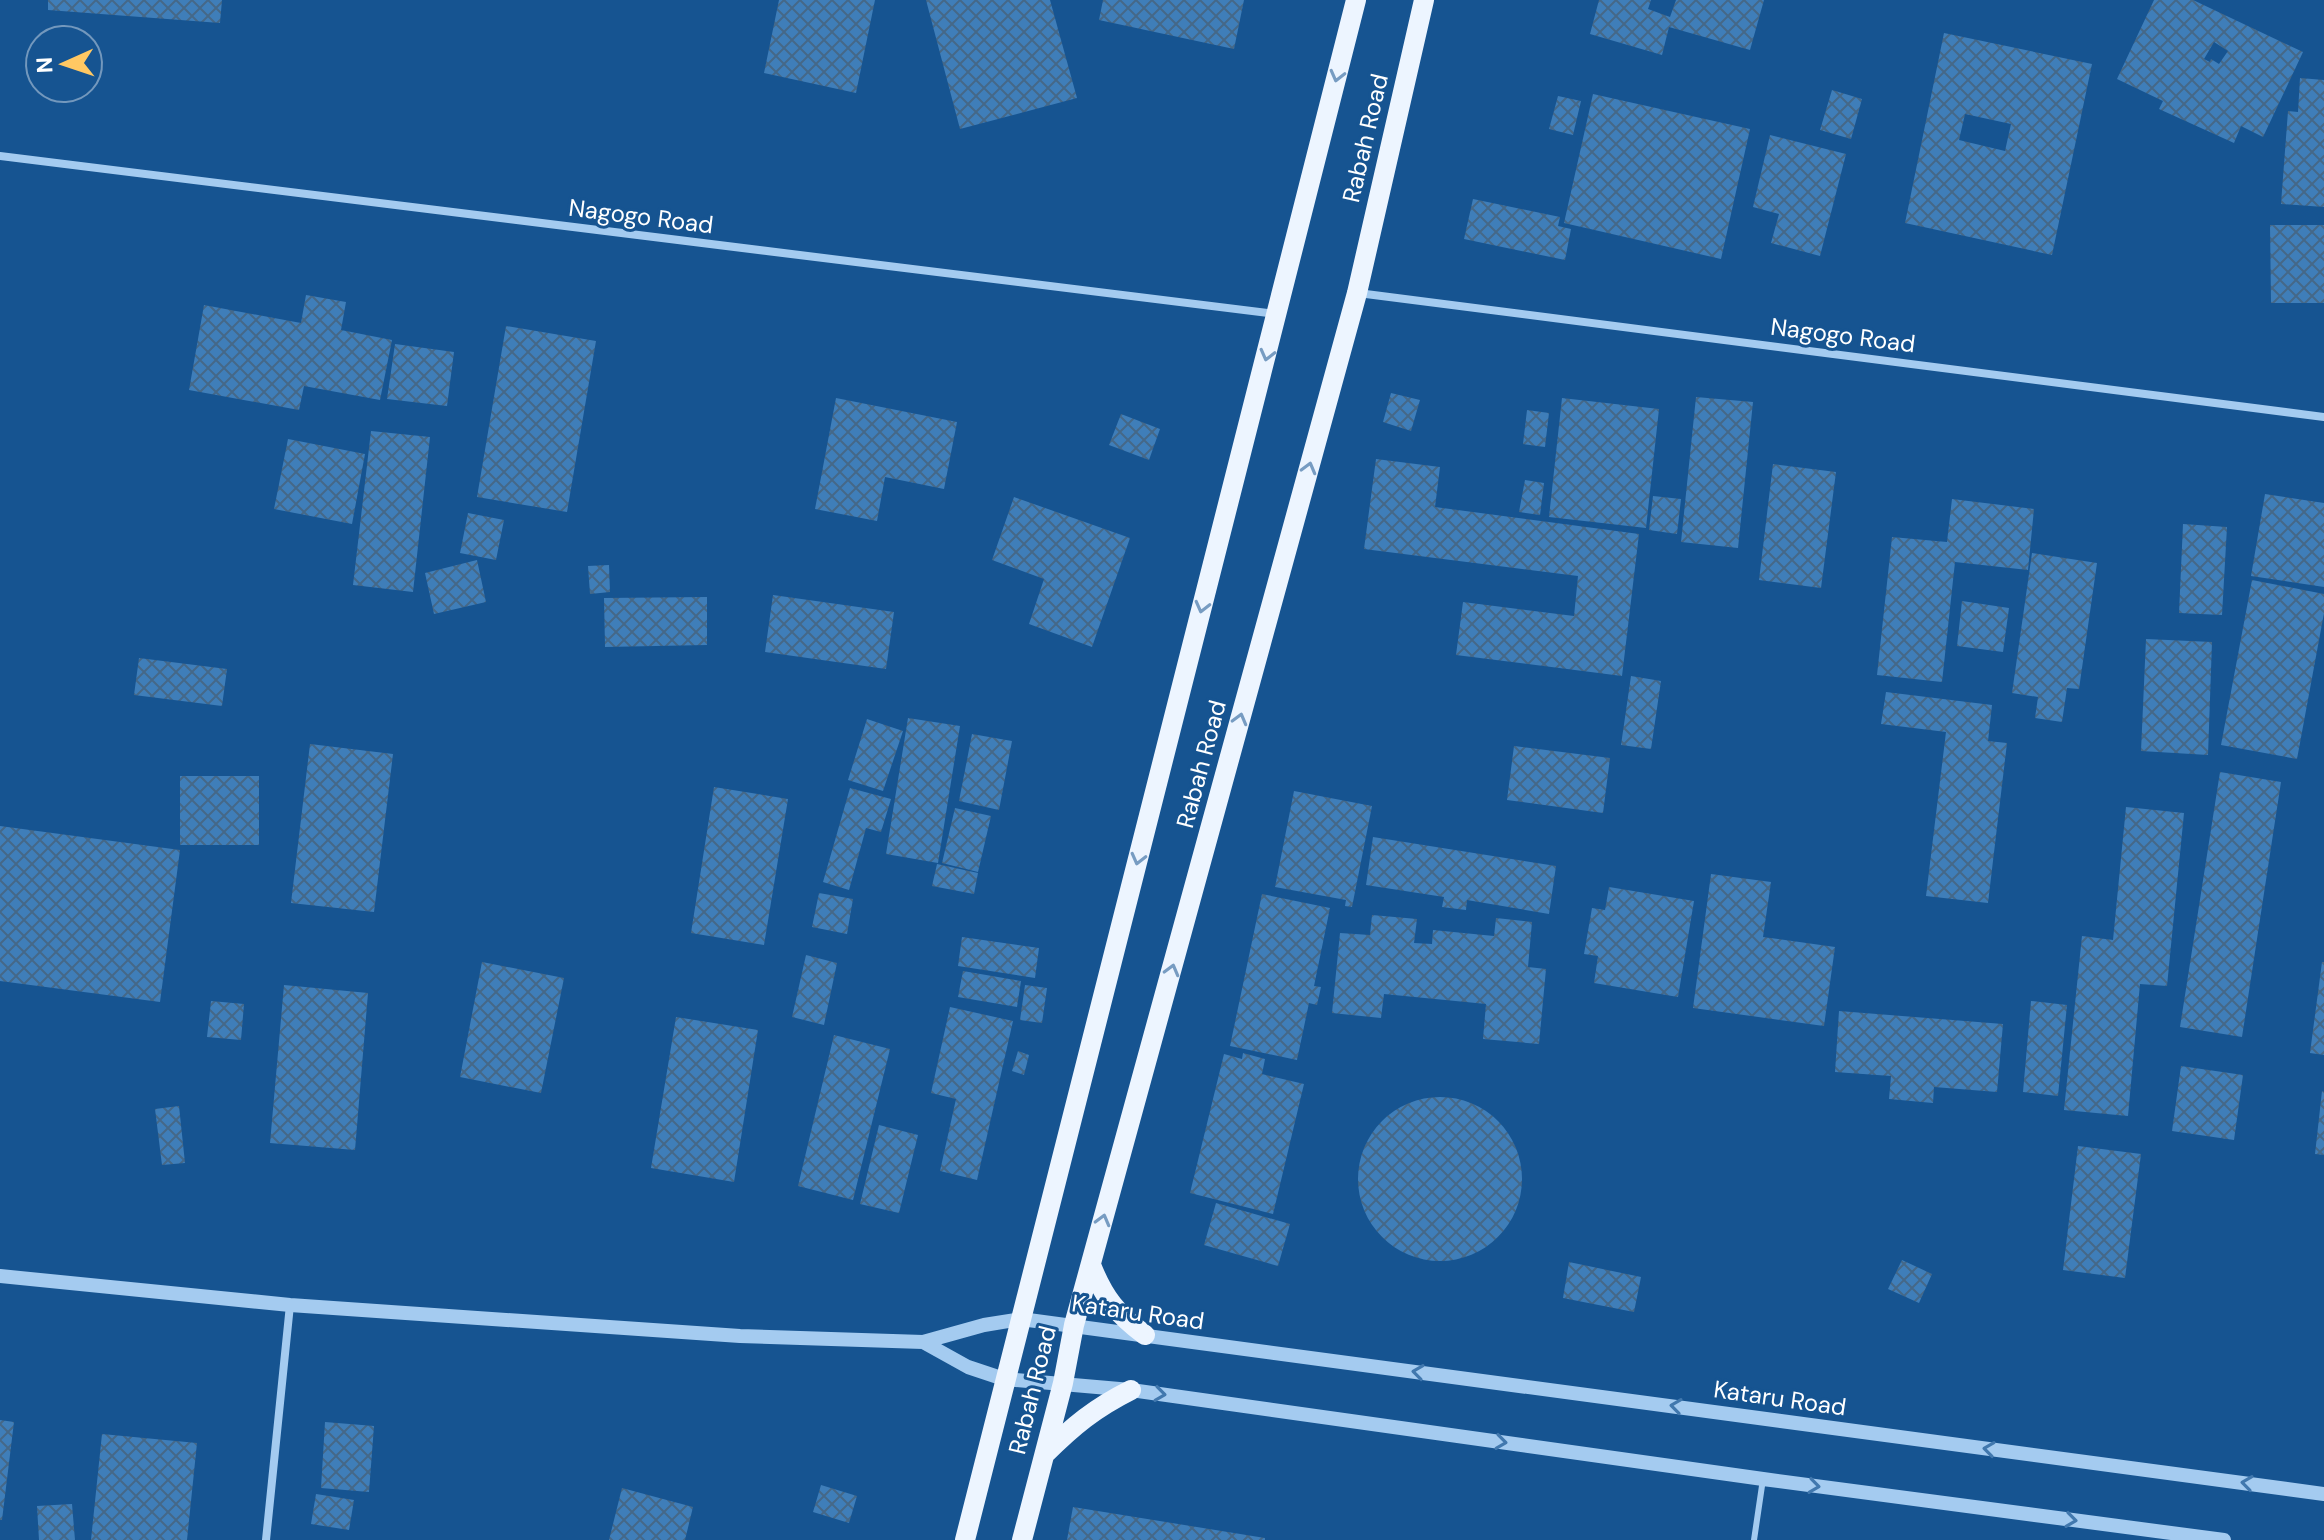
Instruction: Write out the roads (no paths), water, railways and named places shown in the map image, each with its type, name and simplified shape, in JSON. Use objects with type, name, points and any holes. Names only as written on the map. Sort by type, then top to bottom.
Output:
[{"type":"main road","name":"Rabah Road","points":[[965,1540],[1356,0]]},
{"type":"main road","name":"Rabah Road","points":[[1022,1540],[1063,1383],[1074,1325],[1357,293],[1424,0]]},
{"type":"main road","points":[[1091,1265],[1100,1289],[1120,1316],[1145,1335]]},
{"type":"main road","points":[[1042,1457],[1074,1424],[1099,1406],[1131,1390]]},
{"type":"street","name":"Nagogo Road","points":[[0,156],[1277,314]]},
{"type":"street","name":"Nagogo Road","points":[[1357,293],[2324,417]]},
{"type":"street","points":[[0,1276],[290,1305],[740,1336],[923,1342],[968,1367],[1004,1379],[1131,1390],[2224,1540]]},
{"type":"street","points":[[266,1540],[290,1305]]},
{"type":"street","name":"Kataru Road","points":[[923,1342],[984,1325],[1021,1319],[2324,1494]]},
{"type":"lane","points":[[1754,1540],[1763,1479]]}]
